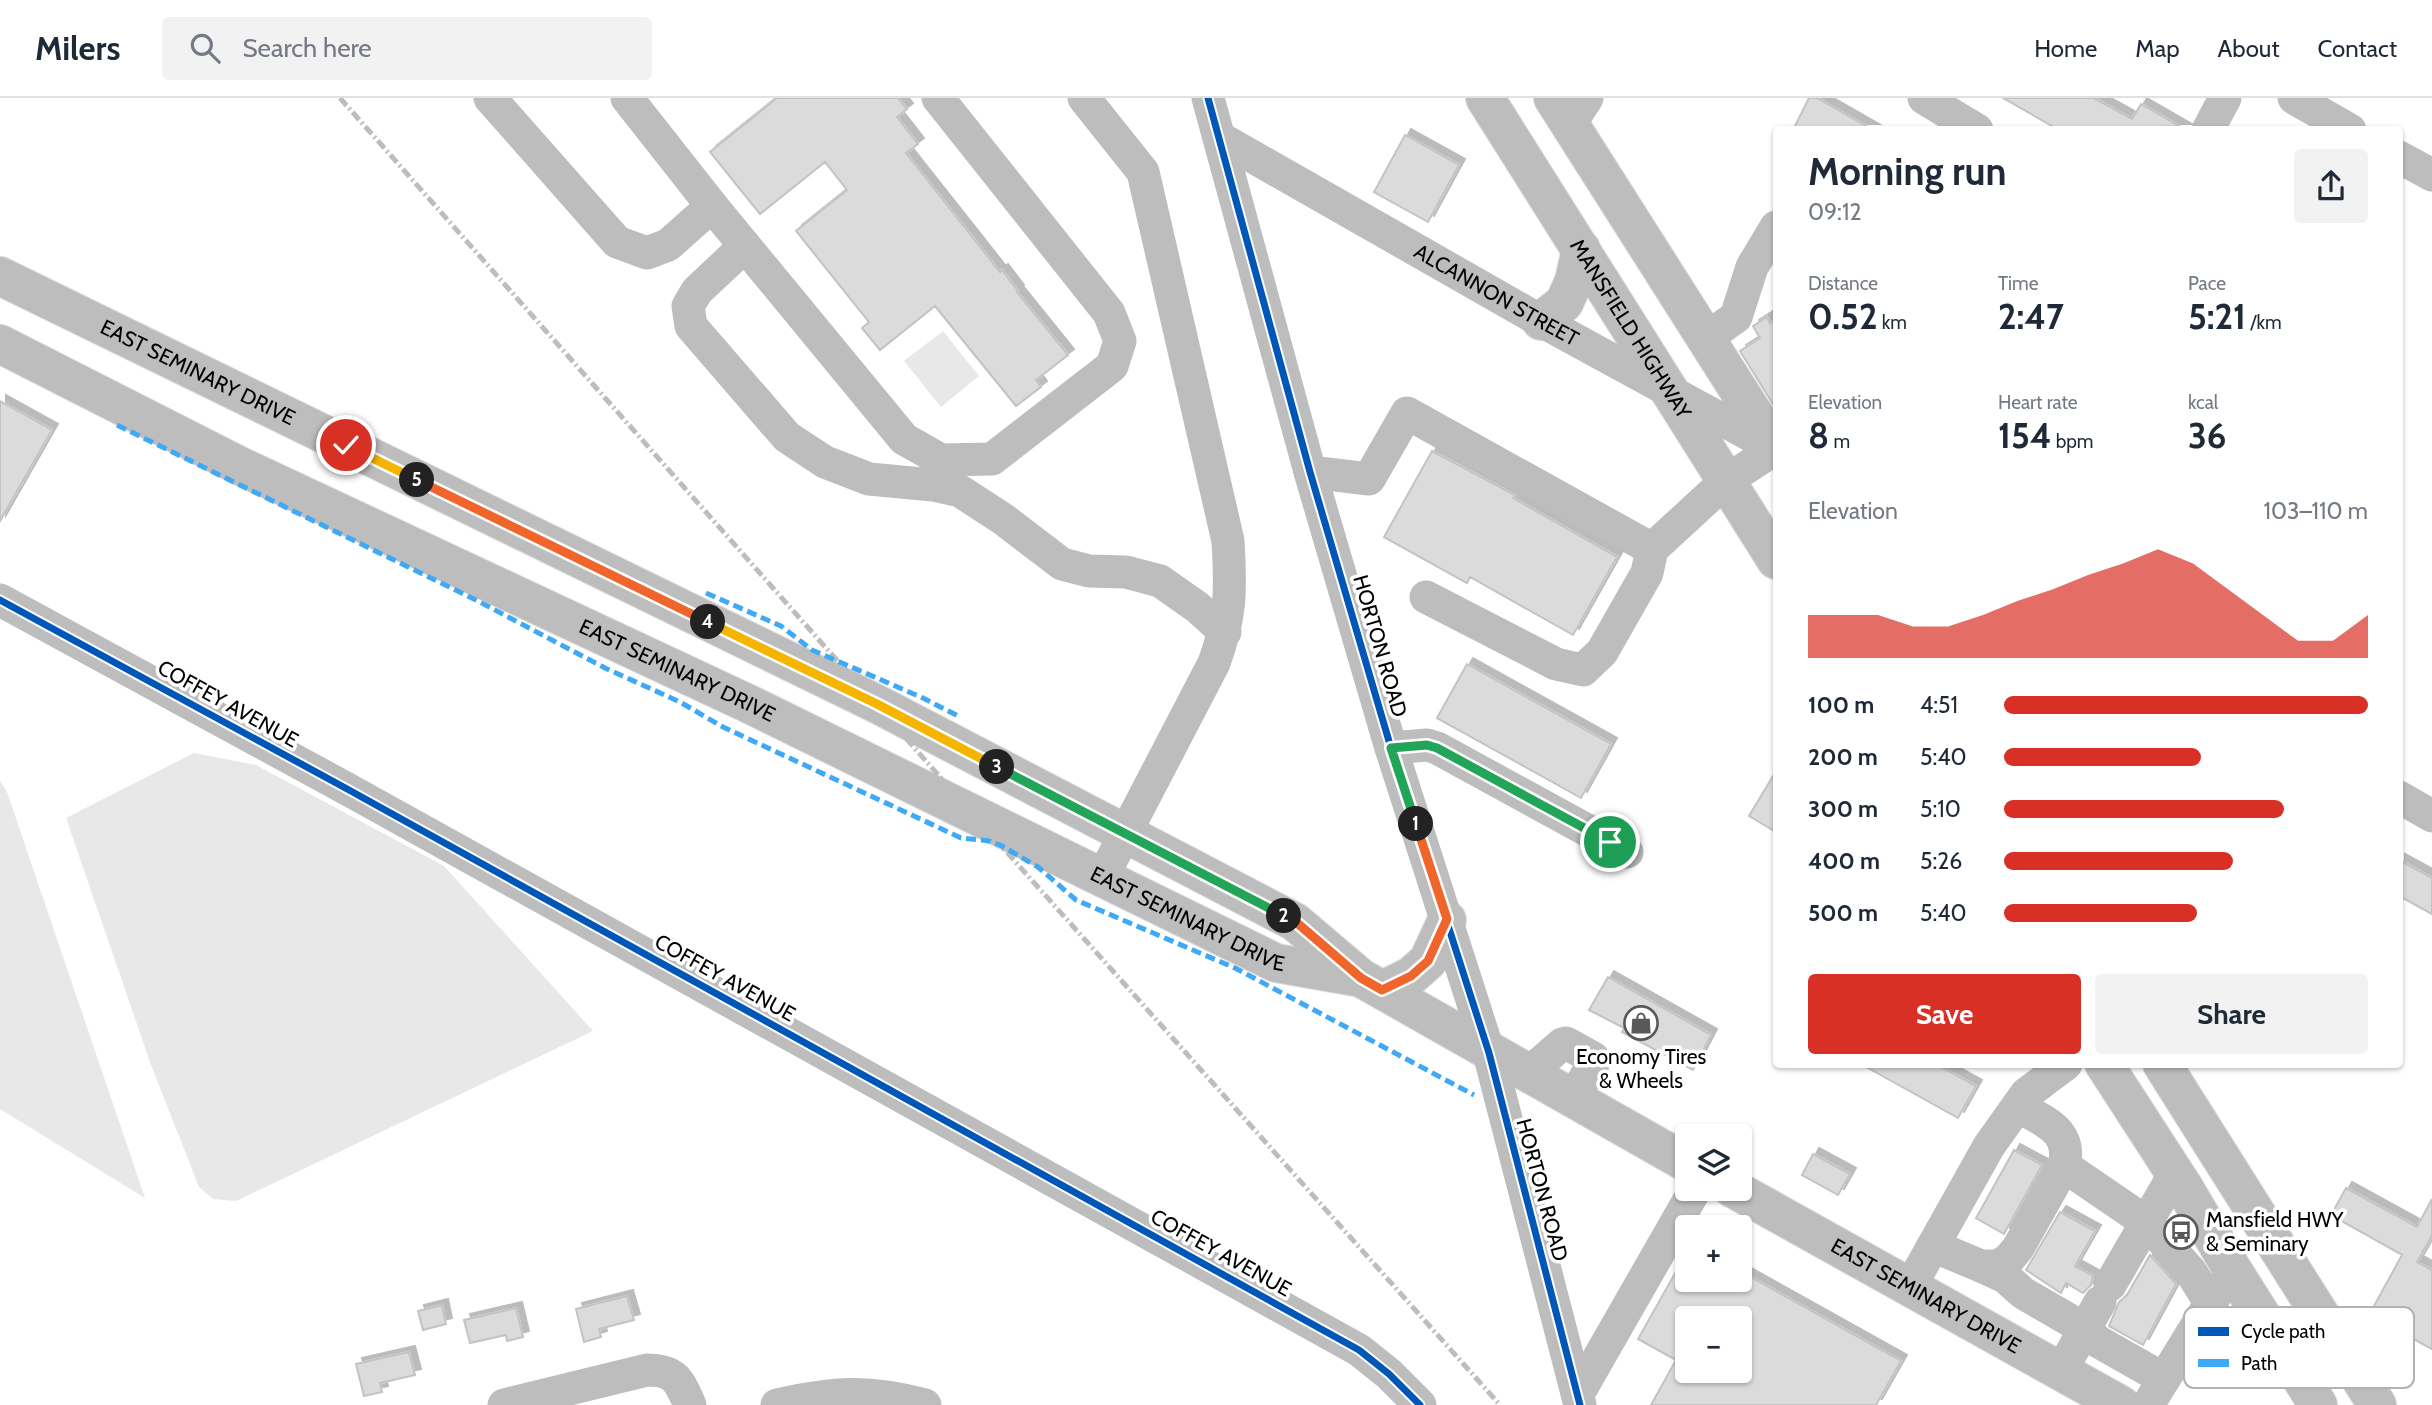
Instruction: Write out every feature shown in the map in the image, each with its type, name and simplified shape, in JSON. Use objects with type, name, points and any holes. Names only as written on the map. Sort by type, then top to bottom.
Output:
[{"type":"main road","name":"MANSFIELD HIGHWAY","points":[[1485,98],[1773,555]]},
{"type":"main road","points":[[1570,107],[1705,339],[1773,444]]},
{"type":"main road","points":[[1541,321],[1564,303],[1574,281],[1581,250]]},
{"type":"main road","name":"EAST SEMINARY DRIVE","points":[[0,276],[877,704],[1296,922],[1372,984],[1489,1053],[1675,1156]]},
{"type":"main road","name":"EAST SEMINARY DRIVE","points":[[0,344],[240,466],[762,710],[1276,963],[1372,984]]},
{"type":"main road","points":[[567,619],[591,565]]},
{"type":"main road","points":[[1372,984],[1411,976],[1428,961],[1447,919]]},
{"type":"main road","points":[[2107,1068],[2256,1307]]},
{"type":"main road","points":[[2165,1068],[2314,1307]]},
{"type":"main road","name":"EAST SEMINARY DRIVE","points":[[1752,1199],[2121,1405]]},
{"type":"main road","points":[[2307,1388],[2318,1405]]},
{"type":"main road","points":[[2365,1388],[2376,1405]]},
{"type":"street","points":[[490,98],[617,242],[647,253],[668,245],[712,206]]},
{"type":"street","points":[[627,98],[712,206],[904,439],[941,460],[992,459],[1112,366],[1120,341],[1110,313],[938,98]]},
{"type":"street","points":[[1084,98],[1143,172],[1228,541],[1231,592],[1225,632],[1214,663],[1102,878]]},
{"type":"street","name":"HORTON ROAD","points":[[1208,98],[1310,472],[1391,748],[1489,1053],[1579,1400]]},
{"type":"street","points":[[1924,98],[1970,126]]},
{"type":"street","points":[[2210,126],[2225,98]]},
{"type":"street","points":[[2294,98],[2343,126]]},
{"type":"street","name":"ALCANNON STREET","points":[[1220,138],[1541,321],[1773,447]]},
{"type":"street","points":[[2403,159],[2432,176]]},
{"type":"street","points":[[1705,339],[1736,317],[1764,276],[1773,240]]},
{"type":"street","points":[[745,246],[697,291],[688,306],[691,326],[787,437],[825,462],[869,479],[933,485],[960,491],[1062,564],[1089,571],[1126,572],[1160,580],[1225,632]]},
{"type":"street","points":[[1310,472],[1369,479],[1407,413],[1652,549]]},
{"type":"street","points":[[1426,597],[1556,664],[1583,670],[1602,652],[1647,573],[1652,549],[1726,481],[1773,451]]},
{"type":"street","name":"COFFEY AVENUE","points":[[0,600],[373,803],[1359,1350],[1389,1374],[1420,1405]]},
{"type":"street","points":[[1391,748],[1427,745],[1437,748],[1627,852]]},
{"type":"street","points":[[2403,799],[2432,816]]},
{"type":"street","points":[[1910,1287],[1989,1146],[2026,1094],[2061,1068]]},
{"type":"street","points":[[1981,1266],[1997,1266],[2013,1254],[2064,1166],[2068,1152],[2066,1143],[2058,1132],[2018,1105]]},
{"type":"street","points":[[2064,1166],[2146,1222],[2191,1272],[2210,1303]]},
{"type":"street","points":[[2061,1371],[2175,1174]]},
{"type":"street","points":[[1579,1400],[1689,1201]]},
{"type":"street","points":[[1933,1246],[2005,1277],[2023,1293],[2099,1306]]},
{"type":"street","points":[[2208,1307],[2232,1269]]},
{"type":"street","points":[[2099,1306],[2097,1341],[2156,1392],[2184,1346]]},
{"type":"street","points":[[503,1405],[647,1370],[662,1370],[675,1377],[690,1405]]},
{"type":"street","points":[[777,1405],[816,1396],[847,1393],[894,1397],[925,1405]]},
{"type":"shaded area","points":[[943,331],[979,376],[941,407],[904,361]]},
{"type":"shaded area","points":[[194,753],[256,765],[444,866],[593,1031],[236,1201],[213,1199],[199,1187],[151,1065],[66,818]]},
{"type":"shaded area","points":[[0,781],[7,792],[145,1198],[0,1109]]},
{"type":"building","points":[[777,98],[898,98],[907,109],[897,117],[918,144],[906,153],[1068,355],[1036,380],[1041,387],[1016,406],[935,306],[880,350],[862,328],[869,322],[796,231],[847,190],[825,162],[760,214],[710,152]]},
{"type":"building","points":[[1809,98],[1817,98],[1866,126],[1795,126]]},
{"type":"building","points":[[2003,98],[2094,98],[2132,119],[2141,104],[2179,126],[2052,126]]},
{"type":"building","points":[[1405,135],[1459,165],[1428,222],[1374,192]]},
{"type":"building","points":[[1767,317],[1770,323],[1773,321],[1773,404],[1740,351],[1760,338],[1753,326]]},
{"type":"building","points":[[0,401],[52,430],[0,521]]},
{"type":"building","points":[[1432,451],[1515,495],[1513,498],[1617,557],[1573,635],[1470,577],[1467,583],[1384,537]]},
{"type":"building","points":[[1467,664],[1611,744],[1581,798],[1437,718]]},
{"type":"building","points":[[1773,776],[1773,830],[1749,816]]},
{"type":"building","points":[[2403,862],[2432,878],[2432,914],[2403,898]]},
{"type":"building","points":[[1608,977],[1711,1035],[1693,1070],[1622,1032],[1624,1028],[1589,1010]]},
{"type":"building","points":[[1868,1068],[1943,1068],[1976,1086],[1958,1118]]},
{"type":"building","points":[[2014,1150],[2042,1165],[2004,1234],[1976,1218]]},
{"type":"building","points":[[1813,1154],[1850,1174],[1838,1195],[1802,1175]]},
{"type":"building","points":[[2346,1188],[2417,1227],[2432,1199],[2432,1235],[2417,1262],[2432,1270],[2432,1349],[2414,1339],[2414,1307],[2373,1307],[2402,1255],[2331,1215]]},
{"type":"building","points":[[2060,1212],[2095,1231],[2075,1266],[2093,1276],[2091,1285],[2083,1293],[2066,1283],[2061,1293],[2026,1270]]},
{"type":"building","points":[[2150,1255],[2176,1284],[2143,1345],[2109,1326],[2119,1302],[2127,1295]]},
{"type":"building","points":[[1675,1273],[1675,1292],[1752,1292],[1752,1278],[1901,1361],[1876,1405],[1651,1405],[1675,1362],[1675,1383],[1752,1383],[1752,1306],[1675,1306],[1675,1359],[1638,1339]]},
{"type":"building","points":[[627,1296],[634,1320],[599,1329],[601,1337],[584,1342],[576,1309]]},
{"type":"building","points":[[442,1305],[446,1324],[423,1330],[418,1311]]},
{"type":"building","points":[[516,1308],[523,1337],[507,1341],[506,1335],[470,1343],[464,1320]]},
{"type":"building","points":[[409,1352],[415,1375],[380,1383],[382,1392],[364,1396],[356,1364]]},
{"type":"railway","points":[[340,98],[1500,1405]]},
{"type":"marked path","points":[[117,425],[476,600],[605,668],[680,702],[723,727],[961,838],[990,841],[1002,846],[1038,867],[1076,900],[1235,968],[1474,1095]]},
{"type":"marked path","points":[[706,593],[781,626],[812,650],[960,717]]},
{"type":"cycle path","points":[[1208,98],[1310,472],[1391,748],[1489,1053],[1580,1405]]},
{"type":"cycle path","points":[[0,600],[349,790],[1359,1350],[1389,1374],[1420,1405]]},
{"type":"place","name":"Economy Tires & Wheels","points":[[1641,1023]]},
{"type":"place","name":"Mansfield HWY & Seminary","points":[[2181,1232]]},
{"type":"route","points":[[346,445],[877,704],[1296,922],[1361,978],[1382,990],[1411,976],[1428,961],[1447,919],[1391,748],[1427,745],[1437,748],[1610,842]]}]
